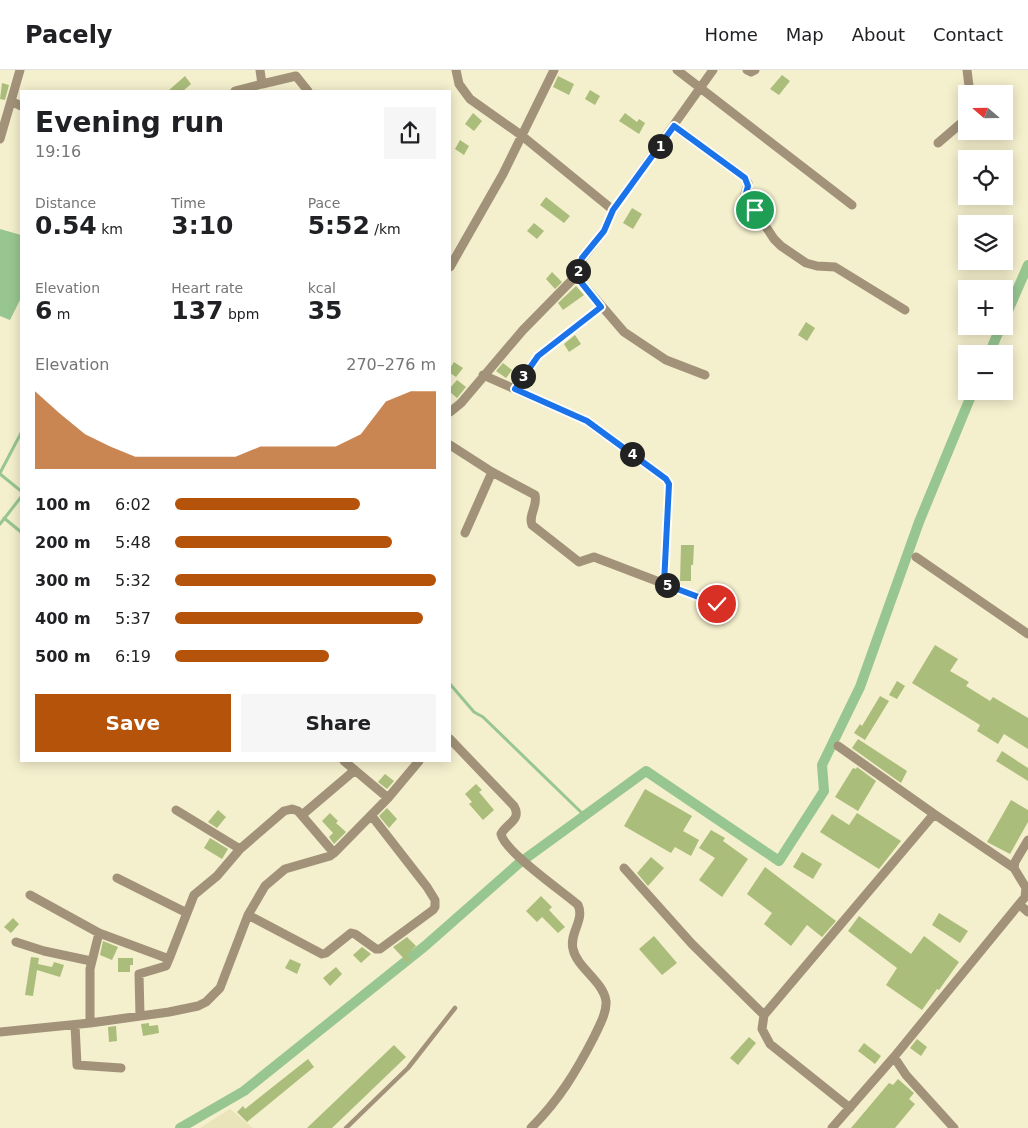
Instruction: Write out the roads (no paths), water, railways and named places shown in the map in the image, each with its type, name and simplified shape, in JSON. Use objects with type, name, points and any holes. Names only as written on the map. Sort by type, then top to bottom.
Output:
[{"type":"street","points":[[0,139],[20,70]]},
{"type":"street","points":[[260,70],[262,84]]},
{"type":"street","points":[[456,70],[462,90],[470,99],[521,135],[613,210]]},
{"type":"street","points":[[451,262],[499,182],[554,70]]},
{"type":"street","points":[[677,70],[852,205]]},
{"type":"street","points":[[451,411],[461,403],[523,330],[576,276],[582,258],[604,231],[613,210],[713,70]]},
{"type":"street","points":[[746,70],[751,72],[755,70]]},
{"type":"street","points":[[967,70],[969,85]]},
{"type":"street","points":[[239,90],[296,76],[307,90]]},
{"type":"street","points":[[11,101],[20,106]]},
{"type":"street","points":[[674,126],[745,178],[748,186],[744,201],[755,210],[774,239],[781,246],[806,263],[816,266],[835,267],[905,310]]},
{"type":"street","points":[[938,143],[958,126]]},
{"type":"street","points":[[576,276],[620,328],[638,342],[672,363],[705,375]]},
{"type":"street","points":[[515,389],[538,356],[601,307]]},
{"type":"street","points":[[483,375],[587,421],[668,482],[664,584]]},
{"type":"street","points":[[451,446],[492,472],[535,495],[536,503],[531,518],[532,525],[579,562],[594,557],[717,604]]},
{"type":"street","points":[[465,533],[492,472]]},
{"type":"street","points":[[916,557],[1028,634]]},
{"type":"street","points":[[451,740],[518,812],[517,816],[501,834],[505,843],[527,864],[578,905],[580,917],[572,936],[573,952],[603,992],[606,1000],[603,1017],[578,1068],[564,1090],[531,1128]]},
{"type":"street","points":[[832,1128],[894,1057],[1020,905],[1025,898],[1027,890],[1014,868],[838,746]]},
{"type":"street","points":[[345,762],[388,798]]},
{"type":"street","points":[[0,1032],[75,1025],[140,1016],[198,1006],[214,996],[224,978],[248,916],[265,886],[286,869],[330,856],[334,853],[388,798],[417,762]]},
{"type":"street","points":[[302,815],[356,770]]},
{"type":"street","points":[[140,1016],[139,974],[166,966],[194,895],[217,876],[240,849],[284,811],[295,809],[334,853]]},
{"type":"street","points":[[176,810],[240,849]]},
{"type":"street","points":[[850,1108],[770,1044],[762,1029],[764,1015],[934,814]]},
{"type":"street","points":[[248,916],[322,954],[351,933],[376,949],[380,949],[433,910],[435,900],[427,887],[370,815]]},
{"type":"street","points":[[1014,868],[1015,862],[1028,840]]},
{"type":"street","points":[[624,868],[692,944],[764,1015]]},
{"type":"street","points":[[117,878],[187,913]]},
{"type":"street","points":[[30,895],[99,933],[170,959]]},
{"type":"street","points":[[1020,905],[1028,912]]},
{"type":"street","points":[[90,1023],[91,962],[99,933]]},
{"type":"street","points":[[16,942],[91,962]]},
{"type":"street","points":[[75,1025],[77,1065],[121,1068]]},
{"type":"street","points":[[894,1057],[906,1075],[954,1128]]},
{"type":"lane","points":[[346,1128],[408,1068],[455,1008]]},
{"type":"waterway","points":[[1013,299],[1028,265]]},
{"type":"waterway","points":[[993,345],[997,335]]},
{"type":"waterway","points":[[180,1128],[244,1091],[425,946],[518,864],[646,771],[779,861],[824,791],[822,765],[860,687],[919,522],[969,400]]},
{"type":"waterway","points":[[0,473],[20,435]]},
{"type":"waterway","points":[[0,474],[20,490]]},
{"type":"waterway","points":[[0,524],[20,498]]},
{"type":"waterway","points":[[4,518],[20,531]]},
{"type":"waterway","points":[[451,685],[474,712],[483,717],[585,816]]}]
